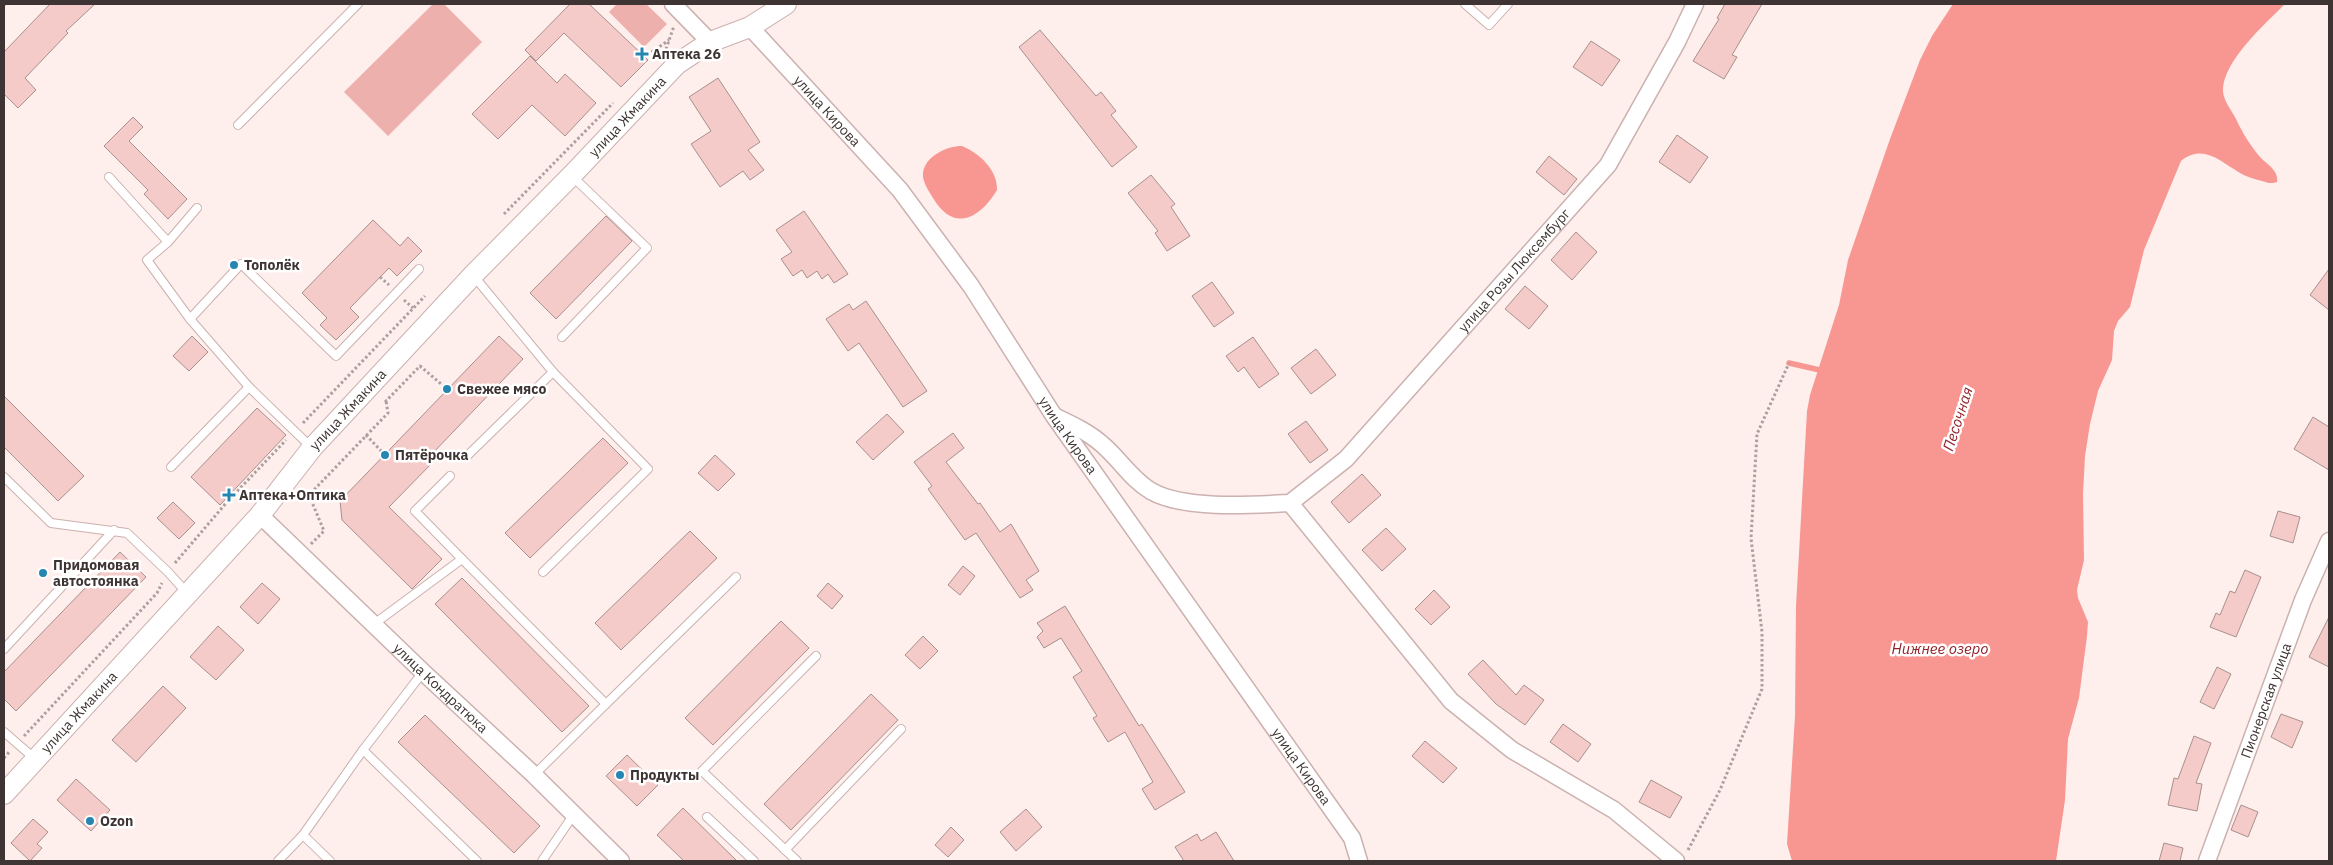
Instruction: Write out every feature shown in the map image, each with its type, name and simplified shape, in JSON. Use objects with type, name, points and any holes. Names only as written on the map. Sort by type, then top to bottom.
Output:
[{"type":"street","points":[[673,4],[710,42],[750,27],[786,4]]},
{"type":"street","name":"улица Розы Люксембург","points":[[1290,503],[1346,459],[1608,166],[1677,42],[1695,4]]},
{"type":"street","name":"улица Кирова","points":[[750,27],[900,190],[971,286],[1054,416],[1352,838],[1359,861]]},
{"type":"street","name":"улица Жмакина","points":[[4,794],[260,515],[312,448],[473,276],[572,176],[676,64],[710,42]]},
{"type":"street","points":[[1054,416],[1081,428],[1104,446],[1135,479],[1151,491],[1168,498],[1237,506],[1290,503],[1451,701],[1512,750],[1614,810],[1681,857]]},
{"type":"street","name":"улица Кондратюка","points":[[260,515],[423,672],[534,775],[621,861]]},
{"type":"street","name":"Пионерская улица","points":[[2207,861],[2303,600],[2329,541]]},
{"type":"lane","points":[[238,124],[358,4]]},
{"type":"lane","points":[[1465,4],[1489,25],[1508,4]]},
{"type":"lane","points":[[109,176],[168,242]]},
{"type":"lane","points":[[562,337],[647,248],[572,176]]},
{"type":"lane","points":[[197,208],[168,242],[148,260],[190,319],[249,387],[312,448]]},
{"type":"lane","points":[[190,319],[241,264],[336,356],[419,269]]},
{"type":"lane","points":[[473,276],[553,372],[648,469],[544,572]]},
{"type":"lane","points":[[467,456],[553,372]]},
{"type":"lane","points":[[170,467],[249,387]]},
{"type":"lane","points":[[450,476],[415,511],[606,704]]},
{"type":"lane","points":[[4,477],[50,523],[127,533],[168,572],[188,595]]},
{"type":"lane","points":[[4,648],[114,530]]},
{"type":"lane","points":[[374,624],[462,559]]},
{"type":"lane","points":[[534,775],[736,577]]},
{"type":"lane","points":[[797,861],[702,772],[816,656]]},
{"type":"lane","points":[[278,861],[304,835],[363,750],[423,672]]},
{"type":"lane","points":[[785,850],[901,729]]},
{"type":"lane","points":[[4,732],[36,759]]},
{"type":"lane","points":[[363,750],[477,861]]},
{"type":"lane","points":[[542,861],[574,814]]},
{"type":"lane","points":[[707,817],[754,861]]},
{"type":"lane","points":[[304,835],[330,861]]},
{"type":"path","points":[[642,54],[649,54],[669,39]]},
{"type":"path","points":[[1681,857],[1720,790],[1762,689],[1762,632],[1752,538],[1757,434],[1789,363]]},
{"type":"path","points":[[302,554],[324,531],[309,495],[388,412],[386,401]]},
{"type":"path","points":[[366,435],[385,454]]},
{"type":"path","points":[[227,502],[228,496]]},
{"type":"shaded area","points":[[433,4],[444,4],[482,42],[388,136],[344,92]]},
{"type":"shaded area","points":[[617,4],[646,4],[667,24],[644,47],[609,12]]},
{"type":"water","name":"Нижнее озеро","points":[[1953,4],[2285,4],[2257,32],[2237,56],[2225,80],[2223,91],[2226,102],[2250,144],[2257,154],[2275,171],[2277,182],[2268,183],[2248,177],[2212,156],[2204,154],[2189,156],[2181,161],[2144,250],[2130,307],[2118,321],[2114,331],[2112,360],[2098,391],[2085,456],[2083,494],[2084,560],[2077,590],[2078,598],[2088,622],[2087,636],[2079,698],[2068,739],[2065,800],[2056,861],[1792,861],[1787,844],[1795,716],[1796,606],[1807,411],[1810,395],[1839,305],[1848,260],[1890,139],[1920,60],[1932,36]]},
{"type":"water","points":[[962,146],[975,153],[991,169],[997,190],[982,209],[974,215],[966,218],[957,218],[941,209],[926,186],[923,173],[932,157],[944,150]]},
{"type":"building","points":[[50,4],[95,4],[66,31],[68,33],[25,78],[36,90],[18,108],[4,94],[4,52]]},
{"type":"building","points":[[570,4],[589,4],[648,60],[621,87],[564,33],[536,61],[525,50]]},
{"type":"building","points":[[1725,4],[1762,4],[1732,55],[1737,57],[1724,79],[1693,61],[1719,19],[1717,18]]},
{"type":"building","points":[[1040,30],[1096,96],[1101,92],[1116,111],[1111,115],[1137,147],[1112,167],[1019,47]]},
{"type":"building","points":[[1591,41],[1620,60],[1602,86],[1573,67]]},
{"type":"building","points":[[530,56],[557,83],[565,74],[596,103],[565,136],[532,105],[498,139],[472,114]]},
{"type":"building","points":[[718,78],[760,142],[748,150],[764,170],[750,180],[743,171],[720,187],[691,144],[711,131],[689,97]]},
{"type":"building","points":[[133,117],[143,127],[129,141],[187,199],[168,219],[144,194],[148,190],[104,146]]},
{"type":"building","points":[[1677,135],[1708,157],[1690,183],[1659,162]]},
{"type":"building","points":[[1549,156],[1577,179],[1564,195],[1536,172]]},
{"type":"building","points":[[1151,175],[1175,204],[1171,207],[1190,236],[1167,251],[1155,233],[1158,231],[1128,193]]},
{"type":"building","points":[[804,211],[848,274],[834,283],[828,274],[822,279],[817,271],[807,278],[802,270],[793,276],[781,259],[792,252],[776,230]]},
{"type":"building","points":[[606,216],[632,241],[556,319],[530,293]]},
{"type":"building","points":[[373,220],[400,246],[408,237],[422,251],[397,276],[389,268],[350,308],[359,317],[336,340],[320,325],[327,318],[302,293]]},
{"type":"building","points":[[1576,232],[1597,252],[1572,280],[1551,260]]},
{"type":"building","points":[[2329,269],[2329,310],[2310,295]]},
{"type":"building","points":[[1212,282],[1234,313],[1214,327],[1192,296]]},
{"type":"building","points":[[1525,286],[1548,306],[1529,329],[1505,309]]},
{"type":"building","points":[[866,301],[927,391],[903,407],[859,343],[848,351],[826,319],[849,304],[853,310]]},
{"type":"building","points":[[192,336],[208,352],[189,371],[173,356]]},
{"type":"building","points":[[499,336],[523,359],[430,456],[434,461],[389,507],[442,559],[412,589],[342,520],[340,501]]},
{"type":"building","points":[[1253,337],[1279,374],[1259,388],[1244,367],[1238,372],[1226,356]]},
{"type":"building","points":[[1316,349],[1336,375],[1311,394],[1291,368]]},
{"type":"building","points":[[4,396],[84,476],[58,501],[4,447]]},
{"type":"building","points":[[257,408],[286,435],[220,505],[191,477]]},
{"type":"building","points":[[887,414],[904,432],[873,460],[856,442]]},
{"type":"building","points":[[2313,417],[2329,427],[2329,470],[2294,449]]},
{"type":"building","points":[[1306,421],[1328,450],[1310,463],[1288,434]]},
{"type":"building","points":[[953,433],[964,448],[946,462],[978,504],[980,503],[1000,532],[1011,524],[1039,571],[1026,580],[1033,590],[1020,598],[976,533],[965,540],[928,489],[932,486],[914,462]]},
{"type":"building","points":[[603,438],[628,463],[530,558],[505,533]]},
{"type":"building","points":[[715,455],[735,474],[718,491],[698,473]]},
{"type":"building","points":[[1362,474],[1381,495],[1349,523],[1331,502]]},
{"type":"building","points":[[173,502],[195,523],[179,539],[157,518]]},
{"type":"building","points":[[2278,511],[2300,517],[2293,543],[2270,536]]},
{"type":"building","points":[[1386,528],[1406,549],[1382,571],[1362,550]]},
{"type":"building","points":[[690,531],[717,558],[621,650],[595,623]]},
{"type":"building","points":[[120,552],[146,577],[16,711],[4,699],[4,672]]},
{"type":"building","points":[[963,566],[975,576],[960,595],[948,585]]},
{"type":"building","points":[[2245,570],[2261,577],[2236,637],[2210,627],[2216,613],[2220,615],[2230,591],[2235,593]]},
{"type":"building","points":[[462,578],[589,706],[562,732],[435,604]]},
{"type":"building","points":[[262,583],[280,599],[258,624],[240,607]]},
{"type":"building","points":[[828,583],[843,596],[832,609],[817,596]]},
{"type":"building","points":[[1434,590],[1450,607],[1431,625],[1415,609]]},
{"type":"building","points":[[1065,606],[1139,726],[1142,724],[1185,792],[1155,810],[1142,789],[1153,782],[1125,732],[1108,742],[1093,718],[1097,716],[1073,677],[1082,671],[1061,638],[1044,648],[1037,637],[1043,631],[1037,623]]},
{"type":"building","points":[[2329,617],[2329,667],[2309,657]]},
{"type":"building","points":[[781,621],[809,648],[713,745],[685,718]]},
{"type":"building","points":[[218,626],[244,650],[216,680],[190,657]]},
{"type":"building","points":[[923,636],[938,651],[920,669],[905,655]]},
{"type":"building","points":[[1483,660],[1516,695],[1524,685],[1544,700],[1525,725],[1496,704],[1468,674]]},
{"type":"building","points":[[2217,667],[2231,674],[2214,709],[2200,702]]},
{"type":"building","points":[[163,686],[186,708],[136,762],[112,740]]},
{"type":"building","points":[[871,694],[898,720],[791,830],[764,804]]},
{"type":"building","points":[[2281,714],[2303,722],[2292,748],[2271,737]]},
{"type":"building","points":[[425,715],[540,826],[514,853],[398,742]]},
{"type":"building","points":[[1563,724],[1591,744],[1578,762],[1550,742]]},
{"type":"building","points":[[2194,736],[2211,743],[2196,783],[2202,784],[2197,811],[2168,805],[2174,778],[2178,779]]},
{"type":"building","points":[[1425,741],[1457,768],[1443,783],[1412,756]]},
{"type":"building","points":[[627,755],[658,785],[637,806],[606,776]]},
{"type":"building","points":[[76,779],[110,810],[91,831],[57,800]]},
{"type":"building","points":[[1651,780],[1682,797],[1670,818],[1639,802]]},
{"type":"building","points":[[2241,805],[2258,812],[2248,837],[2231,830]]},
{"type":"building","points":[[683,808],[737,861],[684,861],[657,835]]},
{"type":"building","points":[[1026,809],[1042,827],[1016,851],[1000,832]]},
{"type":"building","points":[[33,819],[48,832],[37,844],[42,848],[30,861],[11,843]]},
{"type":"building","points":[[951,827],[964,840],[948,857],[935,845]]},
{"type":"building","points":[[1216,832],[1234,861],[1184,861],[1175,847],[1197,834],[1201,841]]},
{"type":"building","points":[[2164,843],[2183,848],[2180,861],[2159,861]]},
{"type":"waterway","points":[[1789,363],[1824,371]]},
{"type":"place","name":"Аптека 26","points":[[642,54]]},
{"type":"place","name":"Тополёк","points":[[234,265]]},
{"type":"place","name":"Свежее мясо","points":[[447,389]]},
{"type":"place","name":"Пятёрочка","points":[[385,455]]},
{"type":"place","name":"Аптека+Оптика","points":[[229,495]]},
{"type":"place","name":"Придомовая автостоянка","points":[[43,573]]},
{"type":"place","name":"Продукты","points":[[620,775]]},
{"type":"place","name":"Ozon","points":[[90,821]]},
{"type":"water label","name":"Песочная","points":[[1958,419]]}]
